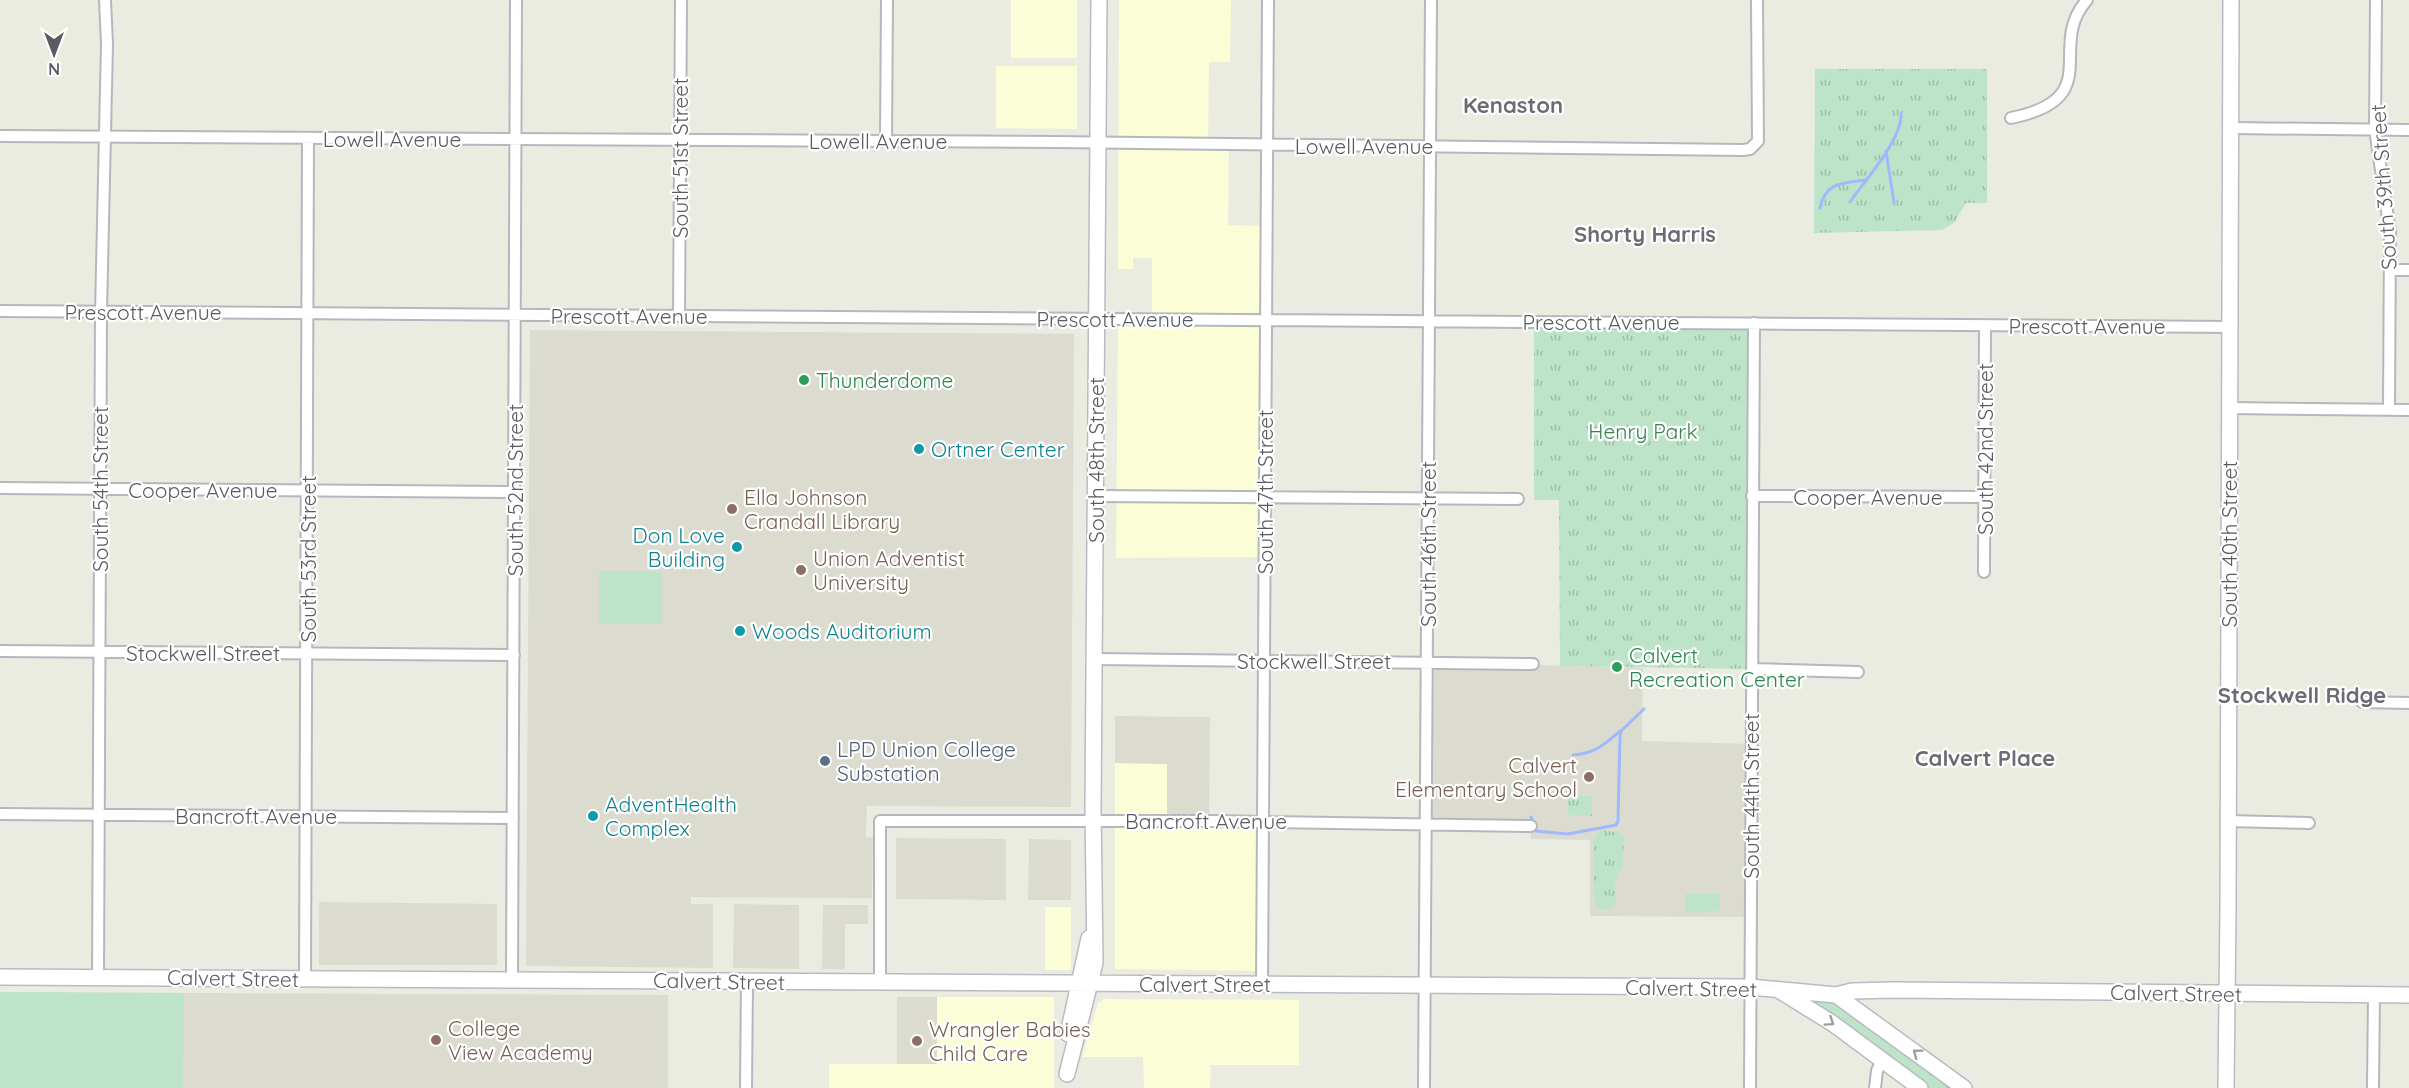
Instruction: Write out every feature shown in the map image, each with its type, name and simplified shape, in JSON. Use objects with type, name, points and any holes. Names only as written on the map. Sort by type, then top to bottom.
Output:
[{"type":"main road","name":"South 48th Street","points":[[1067,1081],[1068,1034],[1085,983],[1093,920],[1099,0]]},
{"type":"main road","name":"South 40th Street","points":[[2226,1088],[2231,0]]},
{"type":"main road","name":"Calvert Street","points":[[0,977],[1750,987],[1836,995],[1852,991],[1885,990],[2409,995]]},
{"type":"main road","points":[[1780,991],[1832,1023],[1920,1088]]},
{"type":"main road","points":[[1836,995],[1964,1088]]},
{"type":"street","name":"South 54th Street","points":[[98,977],[100,489],[107,44],[105,0]]},
{"type":"street","name":"South 52nd Street","points":[[512,980],[516,0]]},
{"type":"street","name":"South 51st Street","points":[[679,316],[681,0]]},
{"type":"street","points":[[886,141],[887,0]]},
{"type":"street","name":"South 47th Street","points":[[1262,984],[1268,0]]},
{"type":"street","name":"South 46th Street","points":[[1424,1088],[1431,0]]},
{"type":"street","name":"Lowell Avenue","points":[[0,136],[886,141],[1743,150],[1755,146],[1758,132],[1757,0]]},
{"type":"street","points":[[2010,118],[2032,113],[2050,104],[2064,90],[2071,70],[2073,24],[2077,13],[2087,0]]},
{"type":"street","name":"South 39th Street","points":[[2376,0],[2376,129],[2390,232],[2389,409]]},
{"type":"street","points":[[2231,128],[2409,130]]},
{"type":"street","name":"South 53rd Street","points":[[305,979],[308,138]]},
{"type":"street","points":[[2390,270],[2409,270]]},
{"type":"street","name":"Prescott Avenue","points":[[0,311],[2230,327]]},
{"type":"street","name":"South 44th Street","points":[[1750,1088],[1754,323]]},
{"type":"street","name":"South 42nd Street","points":[[1984,572],[1985,326]]},
{"type":"street","points":[[2230,408],[2409,410]]},
{"type":"street","name":"Cooper Avenue","points":[[0,488],[515,492]]},
{"type":"street","points":[[1096,496],[1518,499]]},
{"type":"street","name":"Cooper Avenue","points":[[1752,496],[1984,497]]},
{"type":"street","name":"Stockwell Street","points":[[0,651],[514,655]]},
{"type":"street","name":"Stockwell Street","points":[[1095,659],[1533,664]]},
{"type":"street","points":[[1752,669],[1858,672]]},
{"type":"street","points":[[2362,702],[2409,703]]},
{"type":"street","name":"Bancroft Avenue","points":[[0,814],[513,818]]},
{"type":"street","name":"Bancroft Avenue","points":[[880,983],[880,821],[1263,821],[1531,826]]},
{"type":"street","points":[[2229,821],[2309,823]]},
{"type":"street","points":[[746,1088],[747,982]]},
{"type":"street","points":[[2373,1088],[2374,995]]},
{"type":"street","points":[[1875,1088],[1877,1071],[1882,1059]]},
{"type":"shaded area","points":[[1011,0],[1077,0],[1077,58],[1011,58]]},
{"type":"shaded area","points":[[1119,0],[1231,0],[1230,62],[1209,62],[1208,144],[1229,144],[1228,225],[1266,226],[1264,557],[1116,558],[1118,319],[1152,319],[1152,258],[1133,258],[1133,269],[1118,269]]},
{"type":"shaded area","points":[[996,66],[1077,66],[1077,129],[996,128]]},
{"type":"shaded area","name":"Union Adventist University","points":[[530,330],[1074,334],[1071,807],[867,806],[866,837],[873,838],[872,898],[691,897],[691,904],[713,904],[713,968],[526,966]]},
{"type":"shaded area","name":"Calvert Elementary School","points":[[1427,662],[1643,668],[1642,741],[1751,744],[1750,917],[1590,916],[1590,840],[1531,839],[1531,826],[1426,823]]},
{"type":"shaded area","points":[[1115,716],[1210,717],[1209,821],[1167,821],[1167,764],[1115,763]]},
{"type":"shaded area","points":[[1115,763],[1168,764],[1167,821],[1262,821],[1262,971],[1115,969]]},
{"type":"shaded area","points":[[896,838],[1006,839],[1006,900],[896,899]]},
{"type":"shaded area","points":[[1029,839],[1071,840],[1071,900],[1028,900]]},
{"type":"shaded area","points":[[319,902],[497,904],[497,965],[319,965]]},
{"type":"shaded area","points":[[734,904],[799,905],[799,969],[733,968]]},
{"type":"shaded area","points":[[823,905],[868,905],[868,924],[845,924],[845,969],[822,969]]},
{"type":"shaded area","points":[[1045,907],[1071,907],[1071,970],[1045,970]]},
{"type":"shaded area","points":[[0,992],[668,995],[668,1088],[0,1088]]},
{"type":"shaded area","name":"Wrangler Babies Child Care","points":[[897,997],[937,997],[937,1064],[897,1064]]},
{"type":"shaded area","points":[[937,997],[1054,997],[1054,1088],[829,1088],[829,1064],[937,1064]]},
{"type":"shaded area","points":[[1104,999],[1299,1000],[1299,1065],[1211,1065],[1210,1088],[1144,1088],[1143,1057],[1082,1057],[1098,1003]]},
{"type":"green space","points":[[1815,69],[1987,69],[1987,203],[1966,203],[1954,223],[1942,230],[1814,233]]},
{"type":"green space","name":"Henry Park","points":[[1534,322],[1754,323],[1752,669],[1560,666],[1559,500],[1534,500]]},
{"type":"green space","points":[[599,571],[662,571],[662,624],[599,624]]},
{"type":"green space","points":[[1568,796],[1592,796],[1592,816],[1568,815]]},
{"type":"green space","points":[[1598,831],[1620,833],[1624,837],[1623,866],[1617,875],[1615,885],[1616,905],[1607,910],[1598,908],[1594,899],[1593,839]]},
{"type":"green space","points":[[1685,894],[1720,894],[1720,911],[1685,912]]},
{"type":"green space","points":[[1780,991],[1823,993],[1964,1088],[1920,1088]]},
{"type":"green space","points":[[0,992],[184,993],[183,1088],[0,1088]]},
{"type":"waterway","points":[[1850,202],[1890,147],[1900,123],[1901,113]]},
{"type":"waterway","points":[[1886,151],[1894,202]]},
{"type":"waterway","points":[[1820,208],[1826,193],[1836,185],[1865,180]]},
{"type":"waterway","points":[[1531,817],[1536,831],[1568,834],[1616,825],[1621,731],[1644,709]]},
{"type":"waterway","points":[[1573,755],[1587,753],[1598,748],[1620,731]]},
{"type":"place","name":"Thunderdome","points":[[804,380]]},
{"type":"place","name":"Ortner Center","points":[[919,449]]},
{"type":"place","name":"Ella Johnson Crandall Library","points":[[732,509]]},
{"type":"place","name":"Don Love Building","points":[[737,547]]},
{"type":"place","name":"Union Adventist University","points":[[801,570]]},
{"type":"place","name":"Woods Auditorium","points":[[740,631]]},
{"type":"place","name":"Calvert Recreation Center","points":[[1617,667]]},
{"type":"place","name":"LPD Union College Substation","points":[[825,761]]},
{"type":"place","name":"Calvert Elementary School","points":[[1589,777]]},
{"type":"place","name":"AdventHealth Complex","points":[[593,816]]},
{"type":"place","name":"College View Academy","points":[[436,1040]]},
{"type":"place","name":"Wrangler Babies Child Care","points":[[917,1041]]},
{"type":"district","name":"Kenaston","points":[[1513,105]]},
{"type":"district","name":"Shorty Harris","points":[[1645,234]]},
{"type":"district","name":"Stockwell Ridge","points":[[2302,695]]},
{"type":"district","name":"Calvert Place","points":[[1985,758]]}]
